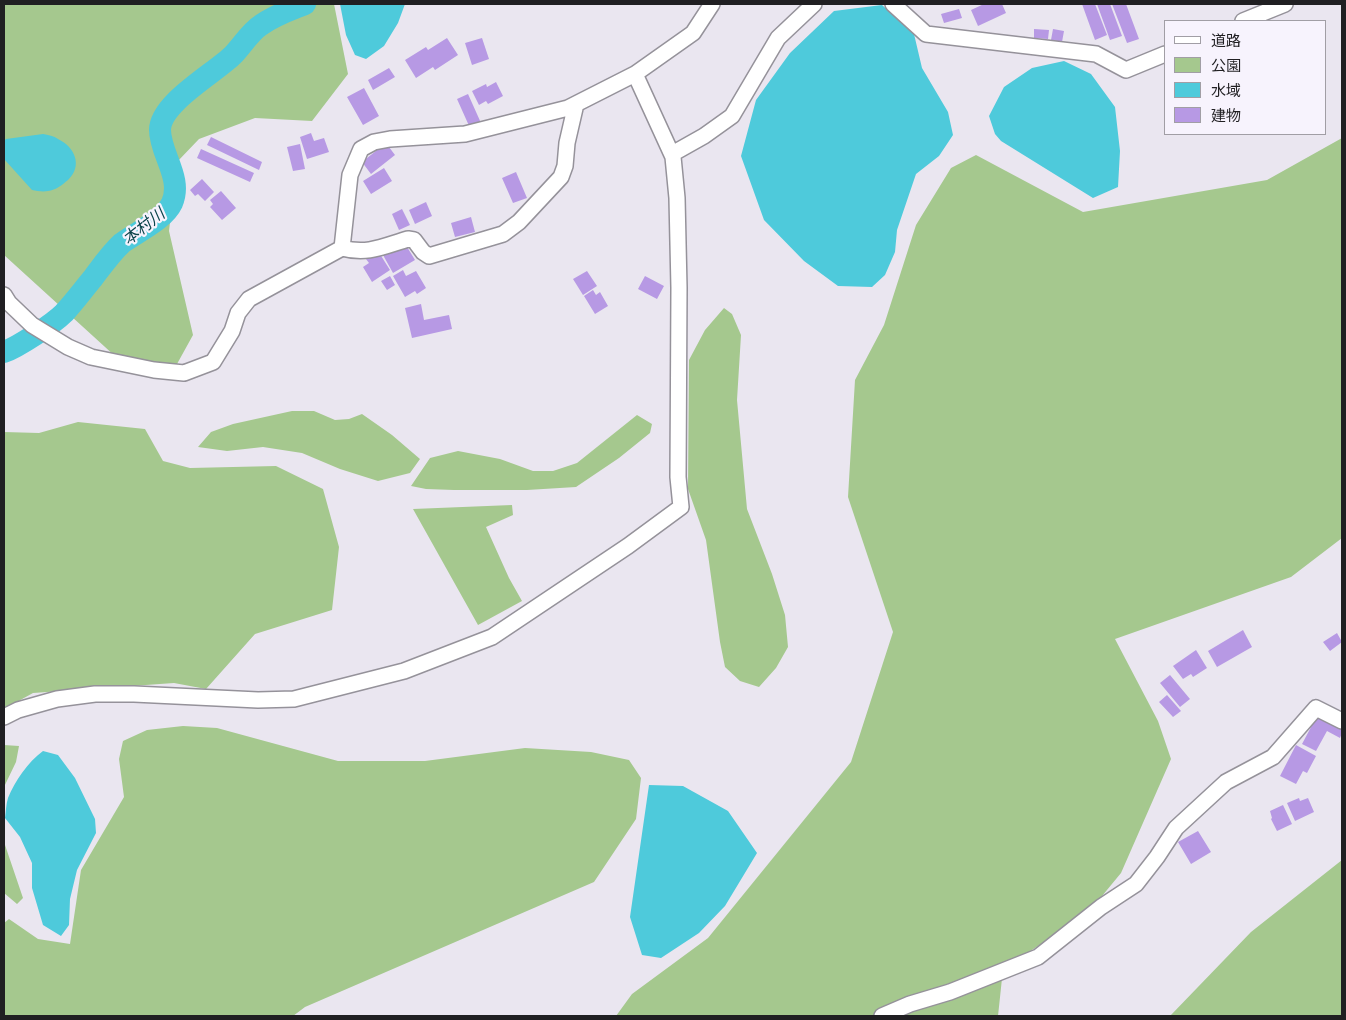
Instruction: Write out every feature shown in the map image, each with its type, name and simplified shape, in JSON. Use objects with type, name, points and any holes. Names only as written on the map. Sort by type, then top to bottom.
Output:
[{"type":"street","points":[[342,248],[350,175],[361,149],[374,142],[390,139],[465,134],[568,108],[635,74],[693,33],[712,4]]},
{"type":"street","points":[[672,154],[704,136],[732,116],[778,38],[814,4]]},
{"type":"street","points":[[893,4],[926,34],[1096,54],[1126,70],[1164,54]]},
{"type":"street","points":[[1245,20],[1285,4]]},
{"type":"street","points":[[4,717],[18,710],[57,699],[95,694],[258,700],[294,699],[404,671],[492,637],[628,546],[680,507],[678,477],[679,288],[677,198],[672,154],[635,74]]},
{"type":"street","points":[[4,295],[9,303],[32,325],[68,347],[91,357],[154,370],[184,373],[213,362],[232,331],[238,313],[249,299],[342,248],[368,251],[408,239],[414,240],[423,252],[429,256],[503,234],[518,222],[561,177],[565,166],[567,143],[576,104]]},
{"type":"street","points":[[882,1016],[910,1004],[950,992],[1038,957],[1101,907],[1136,884],[1176,828],[1226,782],[1273,757],[1316,708],[1342,721]]},
{"type":"green space","points":[[4,4],[334,4],[348,74],[312,121],[255,118],[199,139],[177,162],[169,231],[193,335],[177,364],[154,365],[116,357],[4,255]]},
{"type":"green space","points":[[1342,138],[1342,538],[1291,577],[1115,639],[1158,721],[1171,759],[1121,873],[1088,913],[1003,969],[998,1016],[616,1016],[632,994],[708,938],[851,762],[893,632],[848,497],[855,380],[884,325],[916,225],[951,168],[976,155],[1083,212],[1267,180]]},
{"type":"green space","points":[[724,308],[732,314],[741,335],[737,400],[747,509],[772,574],[785,615],[788,647],[776,668],[759,687],[740,681],[725,667],[706,540],[688,489],[689,360],[705,330]]},
{"type":"green space","points":[[292,411],[314,411],[335,420],[349,419],[362,414],[392,435],[420,459],[410,473],[378,481],[340,469],[302,453],[263,447],[227,451],[198,447],[211,432],[233,424]]},
{"type":"green space","points":[[637,415],[652,424],[650,433],[619,458],[576,487],[527,490],[454,490],[426,489],[411,486],[430,458],[458,451],[500,459],[533,471],[553,471],[577,463]]},
{"type":"green space","points":[[78,422],[145,429],[163,461],[190,468],[276,466],[323,489],[339,547],[332,610],[255,634],[206,689],[174,683],[33,693],[4,709],[4,432],[39,433]]},
{"type":"green space","points":[[512,505],[513,515],[486,527],[509,578],[522,601],[478,625],[413,509]]},
{"type":"green space","points":[[183,726],[217,728],[338,761],[425,761],[525,748],[591,752],[629,760],[641,778],[636,819],[594,882],[305,1007],[293,1016],[4,1016],[4,923],[9,919],[38,939],[70,944],[81,870],[124,797],[119,759],[123,741],[147,730]]},
{"type":"green space","points":[[4,745],[19,746],[16,762],[4,787]]},
{"type":"green space","points":[[4,842],[23,898],[17,904],[4,893]]},
{"type":"green space","points":[[1342,860],[1342,1016],[1170,1016],[1251,932]]},
{"type":"water","points":[[340,4],[405,4],[398,23],[384,46],[366,59],[355,55],[346,35]]},
{"type":"water","points":[[882,5],[914,34],[922,68],[948,112],[953,135],[939,156],[916,174],[897,230],[895,252],[885,275],[872,287],[838,286],[804,261],[764,220],[741,156],[756,100],[790,53],[834,11]]},
{"type":"water","points":[[1064,61],[1091,74],[1115,107],[1120,151],[1118,187],[1093,198],[1001,141],[995,134],[989,116],[1004,87],[1032,68]]},
{"type":"water","points":[[43,134],[55,137],[69,147],[75,157],[75,169],[73,175],[68,180],[56,188],[44,191],[32,190],[4,159],[4,141],[6,139]]},
{"type":"water","points":[[43,751],[58,755],[75,778],[95,819],[96,833],[77,870],[70,899],[69,925],[61,936],[43,925],[32,888],[32,863],[20,837],[5,818],[7,800],[14,785],[27,766]]},
{"type":"water","points":[[649,785],[683,786],[728,811],[757,853],[725,906],[699,933],[661,958],[642,955],[630,917]]},
{"type":"building","points":[[984,4],[1002,4],[1006,13],[978,26],[971,10]]},
{"type":"building","points":[[1082,4],[1095,4],[1107,35],[1095,40]]},
{"type":"building","points":[[1097,4],[1110,4],[1122,36],[1110,40]]},
{"type":"building","points":[[1112,4],[1126,4],[1139,39],[1127,43]]},
{"type":"building","points":[[959,9],[962,18],[944,23],[941,14]]},
{"type":"building","points":[[1034,29],[1049,30],[1048,39],[1034,38]]},
{"type":"building","points":[[1053,29],[1064,31],[1062,42],[1051,40]]},
{"type":"building","points":[[447,38],[458,55],[435,70],[433,67],[416,78],[405,60],[426,47],[428,50]]},
{"type":"building","points":[[482,38],[489,59],[472,65],[465,43]]},
{"type":"building","points":[[389,68],[395,77],[373,90],[368,80]]},
{"type":"building","points":[[496,82],[503,96],[488,104],[486,101],[479,105],[472,91],[486,84],[487,87]]},
{"type":"building","points":[[364,88],[379,116],[363,125],[347,97]]},
{"type":"building","points":[[468,94],[481,123],[470,128],[457,99]]},
{"type":"building","points":[[311,133],[314,141],[324,138],[329,152],[307,159],[300,137]]},
{"type":"building","points":[[211,137],[262,162],[259,170],[207,145]]},
{"type":"building","points":[[386,143],[395,155],[371,174],[362,162]]},
{"type":"building","points":[[300,144],[305,169],[293,171],[287,147]]},
{"type":"building","points":[[201,149],[254,173],[250,182],[197,158]]},
{"type":"building","points":[[384,168],[392,181],[371,194],[363,181]]},
{"type":"building","points":[[516,172],[527,198],[513,203],[502,178]]},
{"type":"building","points":[[202,179],[214,192],[205,201],[198,194],[195,196],[190,190]]},
{"type":"building","points":[[221,191],[236,208],[222,220],[210,207],[213,204],[210,200]]},
{"type":"building","points":[[426,202],[432,216],[415,224],[409,210]]},
{"type":"building","points":[[402,209],[410,225],[399,230],[392,214]]},
{"type":"building","points":[[471,217],[475,232],[455,237],[451,223]]},
{"type":"building","points":[[404,242],[415,260],[393,273],[383,255]]},
{"type":"building","points":[[378,251],[390,270],[372,282],[363,267],[369,263],[366,259]]},
{"type":"building","points":[[403,270],[406,276],[416,271],[426,288],[417,294],[415,291],[405,297],[393,276]]},
{"type":"building","points":[[587,271],[597,286],[583,295],[573,279]]},
{"type":"building","points":[[390,276],[395,285],[387,290],[381,281]]},
{"type":"building","points":[[645,276],[664,286],[657,299],[638,289]]},
{"type":"building","points":[[593,290],[596,295],[600,292],[608,306],[595,314],[584,296]]},
{"type":"building","points":[[421,304],[424,320],[449,315],[452,329],[412,338],[405,308]]},
{"type":"building","points":[[1243,630],[1252,647],[1217,667],[1208,651]]},
{"type":"building","points":[[1337,633],[1342,642],[1330,651],[1323,642]]},
{"type":"building","points":[[1196,650],[1207,668],[1193,677],[1191,674],[1183,679],[1173,666]]},
{"type":"building","points":[[1170,675],[1190,699],[1180,707],[1160,683]]},
{"type":"building","points":[[1167,695],[1181,711],[1173,717],[1159,702]]},
{"type":"building","points":[[1318,714],[1342,726],[1342,733],[1340,738],[1327,731],[1316,751],[1302,744]]},
{"type":"building","points":[[1296,745],[1316,756],[1307,773],[1303,771],[1296,784],[1280,776]]},
{"type":"building","points":[[1299,798],[1300,801],[1308,798],[1314,812],[1295,821],[1287,803]]},
{"type":"building","points":[[1283,805],[1292,824],[1277,831],[1271,819],[1270,811]]},
{"type":"building","points":[[1198,831],[1211,852],[1191,864],[1178,842]]},
{"type":"waterway","name":"本村川","points":[[4,352],[59,318],[118,247],[157,220],[168,209],[175,194],[175,184],[163,148],[160,130],[162,120],[169,109],[178,99],[233,55],[250,35],[266,21],[305,4]]}]
